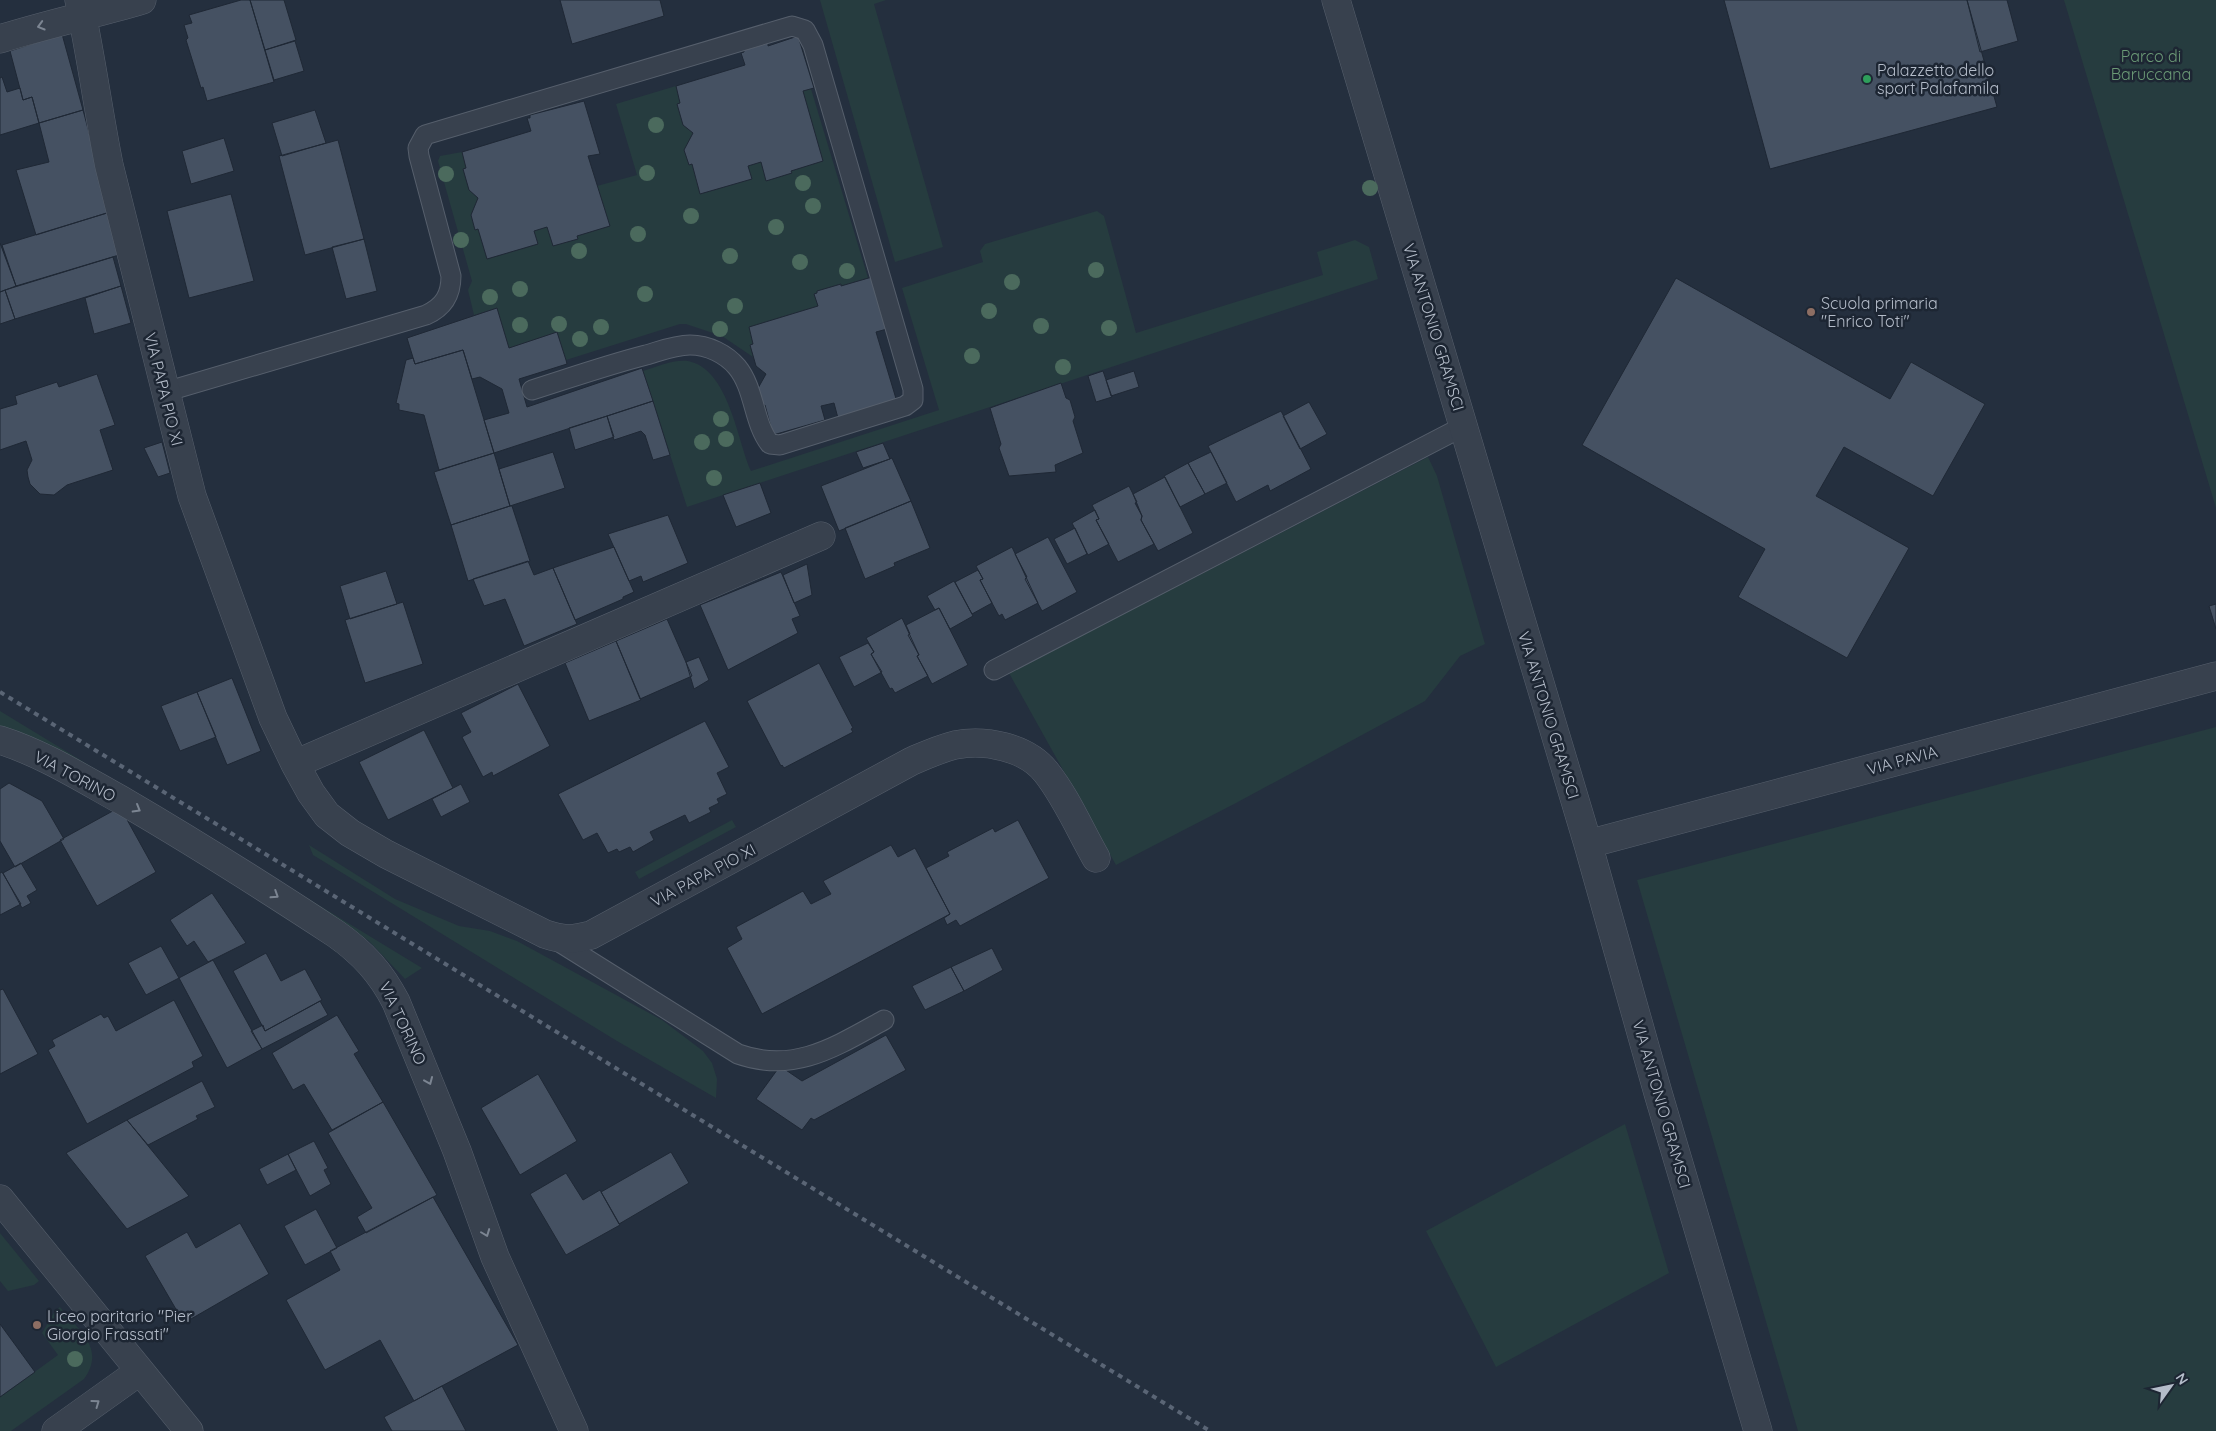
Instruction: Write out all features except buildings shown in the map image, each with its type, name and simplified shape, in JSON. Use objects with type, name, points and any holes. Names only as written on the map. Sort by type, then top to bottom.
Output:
[{"type":"street","points":[[0,39],[42,26],[81,8],[142,0]]},
{"type":"street","name":"VIA ANTONIO GRAMSCI","points":[[1336,0],[1588,844],[1660,1102],[1758,1431]]},
{"type":"street","name":"VIA PAPA PIO XI","points":[[81,8],[109,165],[192,496],[269,709],[295,764],[311,793],[327,815],[350,833],[386,854],[545,934],[562,940],[576,940],[590,935],[912,761],[935,750],[957,745],[988,744],[1013,749],[1033,759],[1046,771],[1056,786],[1096,858]]},
{"type":"street","points":[[295,764],[821,536]]},
{"type":"street","name":"VIA PAVIA","points":[[1588,844],[2216,676]]},
{"type":"street","name":"VIA TORINO","points":[[0,740],[72,772],[155,820],[336,934],[356,948],[372,964],[396,1002],[454,1143],[495,1257],[574,1431]]},
{"type":"street","points":[[0,1199],[189,1431]]},
{"type":"street","points":[[56,1431],[140,1371]]},
{"type":"lane","points":[[165,392],[426,315],[442,306],[448,296],[451,276],[419,156],[418,148],[420,141],[425,135],[792,26],[805,30],[810,36],[816,54],[913,389],[913,400],[905,406],[780,445],[770,444],[764,434],[747,386],[737,367],[721,353],[712,349],[690,345],[638,357],[532,390]]},
{"type":"lane","points":[[994,670],[1464,426]]},
{"type":"lane","points":[[545,934],[738,1054],[754,1060],[790,1062],[842,1043],[884,1020]]},
{"type":"green space","points":[[820,0],[886,0],[874,4],[943,247],[895,262]]},
{"type":"green space","name":"Parco di Baruccana","points":[[2064,0],[2216,0],[2216,508]]},
{"type":"green space","points":[[676,86],[680,103],[677,104],[683,125],[693,133],[684,150],[689,165],[692,164],[701,194],[751,179],[748,166],[761,162],[767,181],[823,161],[803,91],[811,89],[868,278],[817,291],[814,294],[818,306],[750,345],[753,357],[722,336],[686,324],[680,324],[566,360],[557,332],[509,348],[497,308],[474,315],[468,290],[472,281],[438,161],[440,156],[462,152],[466,168],[463,169],[469,190],[478,198],[471,215],[475,230],[478,229],[487,259],[538,244],[534,231],[547,227],[553,246],[577,239],[577,236],[610,226],[597,186],[637,175],[616,104]]},
{"type":"green space","points":[[1097,211],[1104,216],[1136,333],[1323,275],[1317,252],[1355,240],[1369,247],[1378,279],[687,507],[643,371],[677,361],[688,361],[702,367],[713,377],[730,407],[751,471],[939,410],[902,288],[983,262],[980,251],[985,244]]},
{"type":"green space","points":[[1428,457],[1437,476],[1485,644],[1460,656],[1425,701],[1116,865],[1009,673]]},
{"type":"green space","points":[[0,711],[422,968],[405,979],[369,941],[345,924],[35,742],[0,726]]},
{"type":"green space","points":[[2216,727],[2216,1431],[1798,1431],[1637,880]]},
{"type":"green space","points":[[732,820],[736,827],[639,879],[635,872]]},
{"type":"green space","points":[[309,845],[395,899],[459,926],[490,931],[517,941],[662,1020],[703,1051],[712,1063],[717,1079],[716,1098],[617,1041],[313,855]]},
{"type":"green space","points":[[1625,1124],[1669,1273],[1496,1367],[1426,1231]]},
{"type":"green space","points":[[0,1233],[39,1281],[34,1285],[8,1291],[0,1281]]},
{"type":"green space","points":[[60,1307],[87,1340],[92,1358],[90,1368],[84,1379],[11,1431],[0,1431],[0,1397],[58,1355],[42,1333],[55,1311]]},
{"type":"railway","points":[[0,692],[1210,1431]]},
{"type":"place","name":"Palazzetto dello sport Palafamila","points":[[1867,79]]},
{"type":"place","name":"Scuola primaria \"Enrico Toti\"","points":[[1811,312]]},
{"type":"place","name":"Liceo paritario \"Pier Giorgio Frassati\"","points":[[37,1325]]}]
